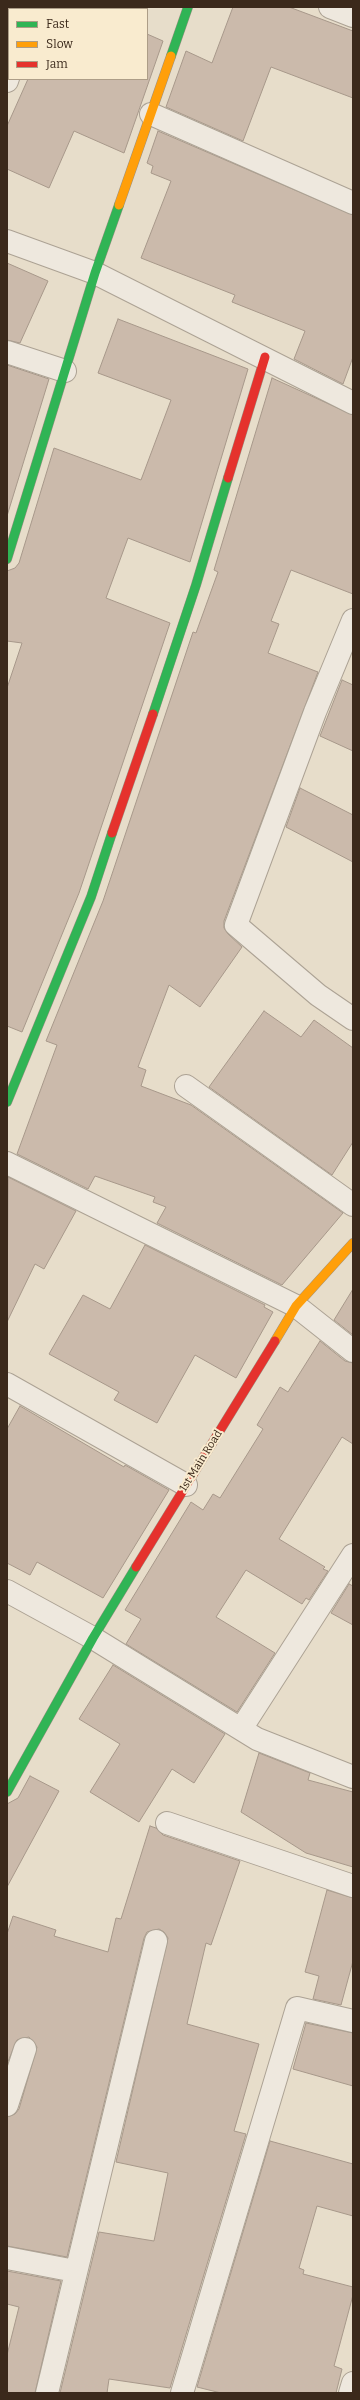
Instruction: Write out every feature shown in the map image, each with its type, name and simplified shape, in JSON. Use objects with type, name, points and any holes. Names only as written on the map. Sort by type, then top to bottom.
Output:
[{"type":"street","points":[[8,553],[95,273],[188,7]]},
{"type":"street","points":[[330,7],[353,16]]},
{"type":"street","points":[[151,114],[353,203]]},
{"type":"street","points":[[7,241],[95,273],[265,357],[353,403]]},
{"type":"street","points":[[7,352],[65,370]]},
{"type":"street","points":[[7,1102],[91,896],[196,585],[265,357]]},
{"type":"street","points":[[353,620],[315,712],[236,925],[318,995],[353,1019]]},
{"type":"street","points":[[186,1086],[353,1204]]},
{"type":"street","points":[[7,1163],[296,1306],[353,1351]]},
{"type":"street","name":"1st Main Road","points":[[7,1792],[92,1638],[296,1306],[353,1243]]},
{"type":"street","points":[[7,1384],[186,1485]]},
{"type":"street","points":[[241,1729],[353,1555]]},
{"type":"street","points":[[7,1591],[92,1638],[257,1739],[353,1777]]},
{"type":"street","points":[[167,1823],[353,1886]]},
{"type":"street","points":[[47,2393],[75,2271],[156,1942]]},
{"type":"street","points":[[182,2393],[298,2008],[353,2021]]},
{"type":"street","points":[[7,2105],[25,2050]]},
{"type":"street","points":[[7,2258],[75,2271]]},
{"type":"street","points":[[350,2393],[353,2383]]},
{"type":"building","points":[[233,7],[289,7],[353,31],[353,98],[271,67],[243,141],[166,107],[186,51],[212,63]]},
{"type":"building","points":[[148,34],[163,41],[124,153],[74,131],[49,188],[7,169],[7,126],[28,80],[148,80]]},
{"type":"building","points":[[158,131],[353,215],[353,357],[343,384],[294,359],[305,331],[232,302],[235,295],[141,258],[171,181],[151,173],[153,166],[147,163]]},
{"type":"building","points":[[7,263],[48,281],[20,343],[7,340]]},
{"type":"building","points":[[118,319],[248,369],[190,562],[128,538],[106,598],[170,623],[79,893],[22,1032],[7,1026],[7,688],[22,643],[7,641],[7,571],[15,568],[19,563],[54,448],[141,480],[171,400],[98,373]]},
{"type":"building","points":[[7,365],[49,379],[7,516]]},
{"type":"building","points":[[272,378],[353,415],[353,594],[291,570],[271,621],[279,624],[268,653],[318,672],[224,921],[224,928],[228,934],[242,947],[200,1007],[169,985],[138,1067],[146,1070],[141,1086],[191,1105],[343,1213],[282,1285],[157,1223],[166,1207],[153,1202],[155,1197],[95,1176],[88,1189],[17,1154],[57,1045],[46,1041],[103,901],[193,632],[196,633],[218,572],[214,570]]},
{"type":"building","points":[[342,680],[353,685],[353,751],[320,736]]},
{"type":"building","points":[[300,788],[353,815],[353,862],[286,827]]},
{"type":"building","points":[[264,1011],[301,1037],[314,1020],[353,1048],[353,1142],[332,1175],[209,1087]]},
{"type":"building","points":[[8,1177],[76,1211],[44,1269],[35,1264],[7,1322]]},
{"type":"building","points":[[145,1245],[265,1305],[264,1307],[273,1312],[236,1378],[195,1355],[157,1423],[114,1400],[119,1392],[49,1354],[83,1295],[110,1309]]},
{"type":"building","points":[[353,1289],[353,1335],[334,1320]]},
{"type":"building","points":[[320,1341],[345,1361],[353,1363],[353,1444],[342,1437],[279,1539],[325,1567],[323,1569],[328,1571],[309,1600],[306,1598],[302,1604],[246,1570],[216,1617],[275,1653],[237,1712],[126,1644],[141,1619],[125,1610],[191,1502],[203,1510],[213,1494],[220,1498],[263,1429],[257,1425],[280,1387],[288,1392]]},
{"type":"building","points":[[20,1406],[124,1467],[125,1465],[169,1490],[103,1598],[37,1562],[30,1575],[7,1563],[7,1429]]},
{"type":"building","points":[[349,1584],[353,1586],[353,1625],[331,1613]]},
{"type":"building","points":[[113,1665],[225,1734],[194,1783],[172,1769],[139,1822],[90,1792],[120,1744],[79,1719]]},
{"type":"building","points":[[259,1753],[310,1773],[308,1780],[353,1792],[353,1867],[306,1853],[241,1812]]},
{"type":"building","points":[[30,1776],[59,1791],[7,1887],[7,1804],[18,1798]]},
{"type":"building","points":[[150,1826],[156,1828],[163,1835],[240,1861],[211,1945],[206,1943],[187,2024],[259,2044],[234,2131],[246,2134],[170,2388],[109,2379],[107,2393],[60,2393],[99,2232],[154,2241],[168,2173],[116,2162],[168,1938],[164,1932],[159,1929],[147,1932],[144,1938],[67,2257],[7,2246],[7,2117],[15,2114],[19,2109],[37,2047],[29,2037],[17,2040],[7,2064],[7,1934],[13,1916],[56,1930],[54,1936],[108,1952],[116,1918],[121,1919]]},
{"type":"building","points":[[327,1890],[353,1898],[353,1961],[341,2005],[313,1999],[319,1976],[305,1972]]},
{"type":"building","points":[[306,2023],[353,2033],[353,2086],[293,2069]]},
{"type":"building","points":[[270,2141],[353,2164],[353,2216],[317,2206],[299,2268],[304,2270],[303,2274],[353,2287],[353,2295],[334,2366],[342,2369],[336,2393],[221,2393],[197,2387]]},
{"type":"building","points":[[7,2271],[61,2281],[35,2393],[7,2393],[7,2355],[19,2307],[7,2304]]},
{"type":"traffic: fast","points":[[171,56],[188,7]]},
{"type":"traffic: fast","points":[[7,559],[95,273],[119,205]]},
{"type":"traffic: fast","points":[[153,714],[196,585],[228,478]]},
{"type":"traffic: fast","points":[[7,1102],[91,897],[112,833]]},
{"type":"traffic: fast","points":[[7,1792],[93,1638],[136,1567]]},
{"type":"traffic: slow","points":[[119,205],[171,56]]},
{"type":"traffic: slow","points":[[275,1341],[296,1306],[353,1243]]},
{"type":"traffic: jam","points":[[228,478],[265,357]]},
{"type":"traffic: jam","points":[[112,833],[153,714]]},
{"type":"traffic: jam","points":[[136,1567],[275,1341]]}]
